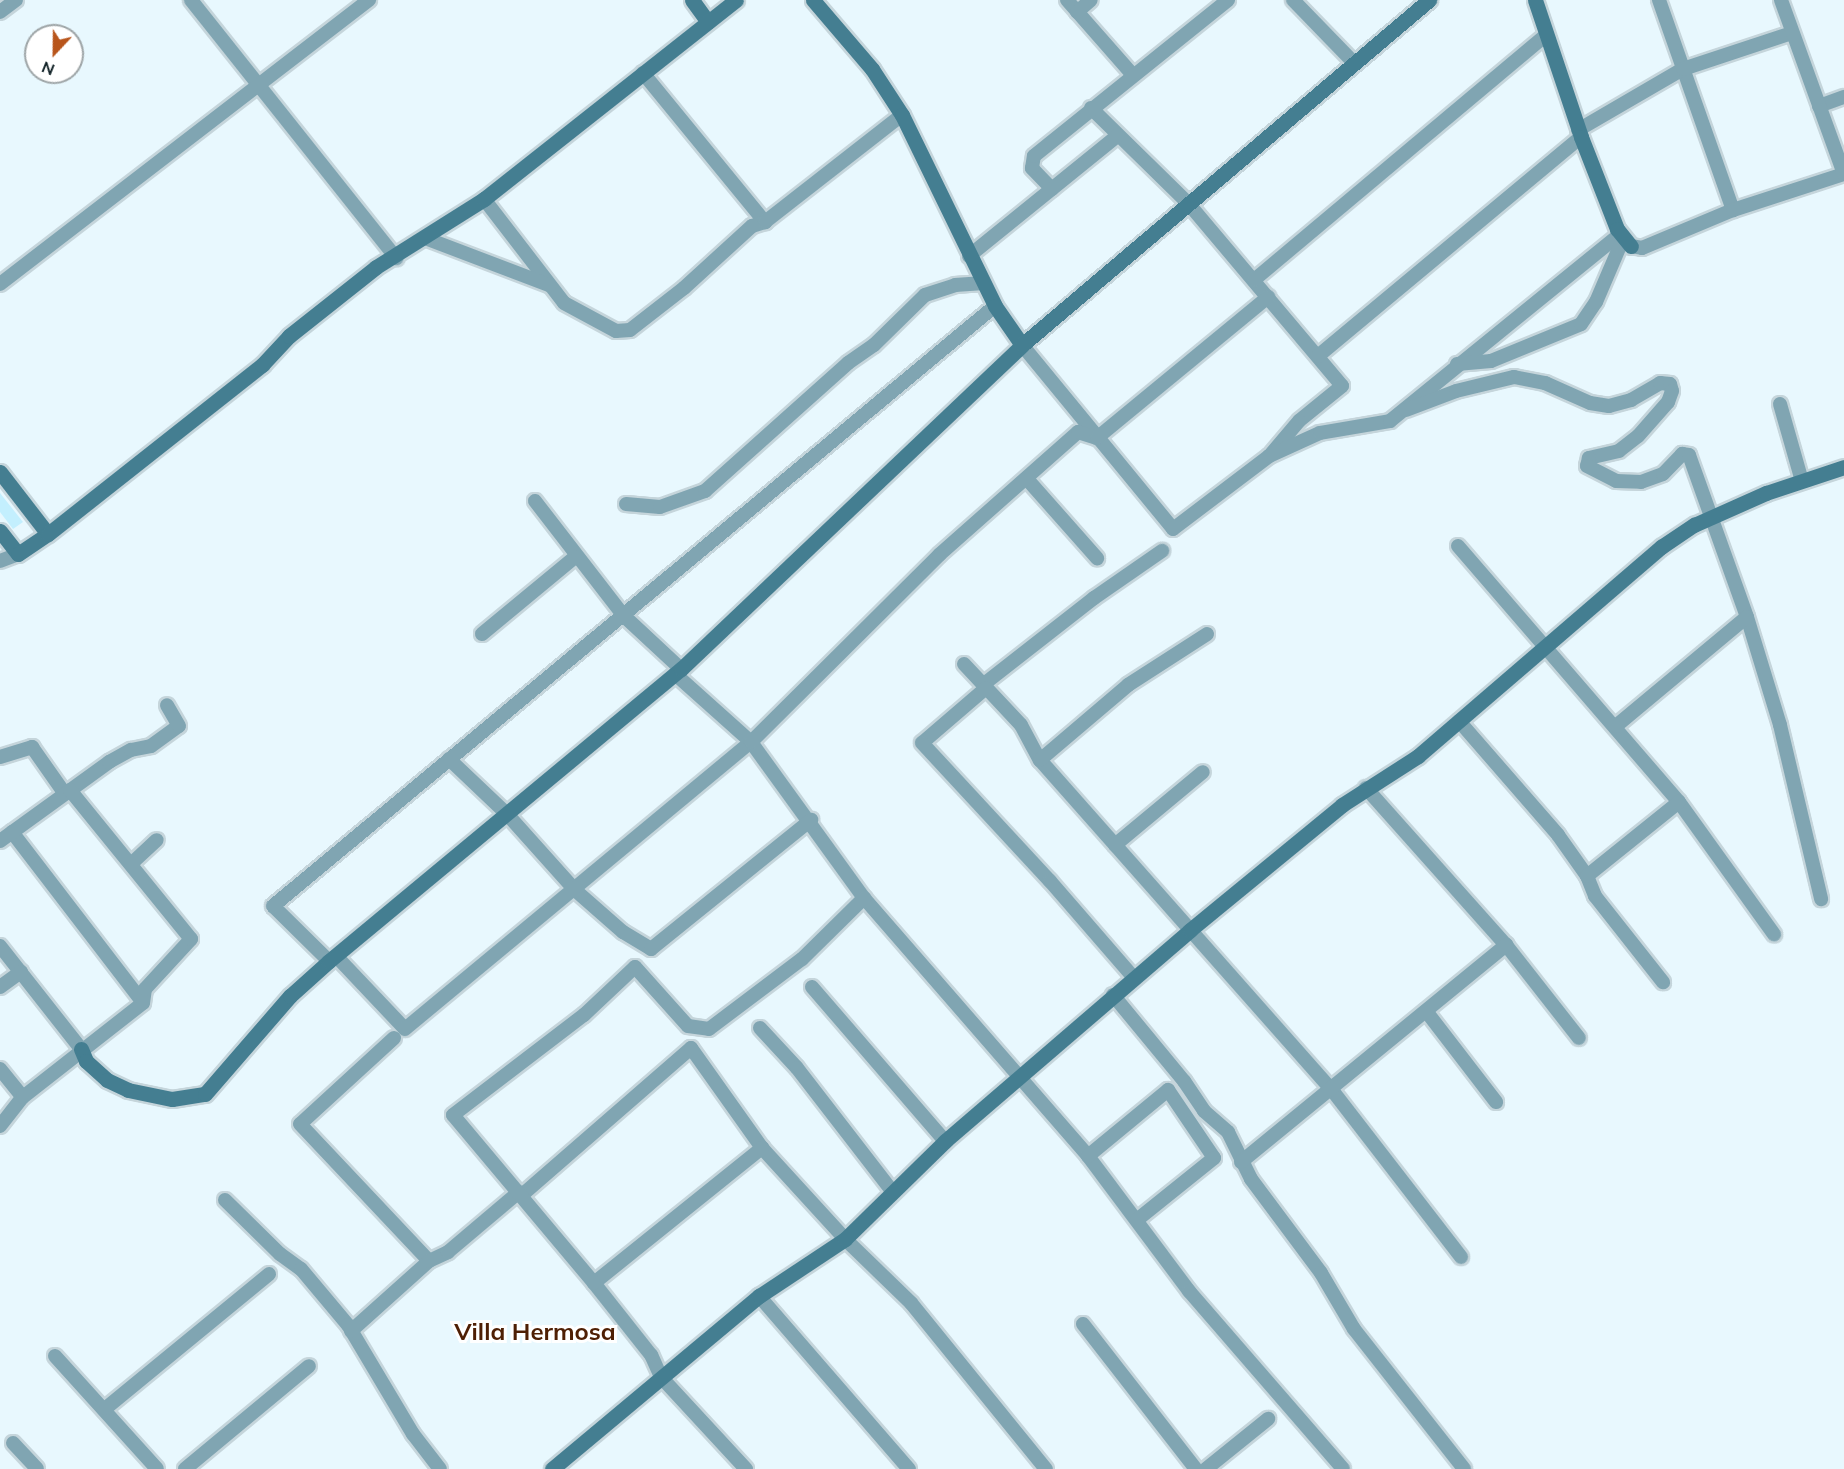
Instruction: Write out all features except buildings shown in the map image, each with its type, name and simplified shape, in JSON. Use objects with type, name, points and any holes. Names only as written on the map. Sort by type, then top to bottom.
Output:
[{"type":"street","points":[[0,12],[16,0]]},
{"type":"street","points":[[191,0],[396,258]]},
{"type":"street","points":[[0,284],[369,0]]},
{"type":"street","points":[[692,0],[708,22]]},
{"type":"street","points":[[813,0],[872,69],[902,115],[995,306],[1022,345],[1173,529],[1269,456],[1299,421],[1342,386],[1188,203],[1117,136],[1091,108]]},
{"type":"street","points":[[1067,0],[1132,74]]},
{"type":"street","points":[[1077,12],[1091,0]]},
{"type":"street","points":[[1052,189],[1032,168],[1034,156],[1132,74],[1228,0]]},
{"type":"street","points":[[1293,0],[1354,63]]},
{"type":"street","points":[[0,946],[81,1049],[86,1061],[107,1080],[128,1090],[172,1099],[205,1094],[290,996],[678,672],[1022,345],[1429,0]]},
{"type":"street","points":[[1535,0],[1579,134],[1625,240],[1642,248],[1733,210],[1844,174],[1781,0]]},
{"type":"street","points":[[1659,0],[1733,210]]},
{"type":"street","points":[[0,561],[18,554],[48,534],[262,365],[289,336],[376,267],[396,258],[484,199],[708,22],[725,3]]},
{"type":"street","points":[[1318,356],[1579,134],[1683,69],[1792,33]]},
{"type":"street","points":[[1254,280],[1546,35]]},
{"type":"street","points":[[644,73],[765,222]]},
{"type":"street","points":[[1818,106],[1844,97]]},
{"type":"street","points":[[484,199],[564,303],[616,331],[630,330],[684,288],[752,226],[765,222],[902,115]]},
{"type":"street","points":[[969,256],[1117,136]]},
{"type":"street","points":[[425,238],[551,286]]},
{"type":"street","points":[[1457,364],[1485,362],[1581,324],[1596,302],[1625,240]]},
{"type":"street","points":[[1406,410],[1457,364],[1625,240]]},
{"type":"street","points":[[626,504],[660,507],[705,491],[848,363],[874,345],[925,295],[955,285],[984,283]]},
{"type":"street","points":[[1097,438],[1268,297]]},
{"type":"street","points":[[995,306],[273,906],[333,958],[405,1029],[751,742],[939,555],[1028,479],[1078,432],[1097,438]]},
{"type":"street","points":[[1269,456],[1320,433],[1360,424],[1376,425],[1406,410],[1456,391],[1514,378],[1545,382],[1590,403],[1609,406],[1631,400],[1660,383],[1670,384],[1672,391],[1668,402],[1638,436],[1619,451],[1589,458],[1587,466],[1616,481],[1641,482],[1663,474],[1682,454],[1689,455],[1747,617],[1801,802],[1821,898]]},
{"type":"street","points":[[1780,404],[1802,481]]},
{"type":"street","points":[[552,1469],[759,1296],[845,1239],[945,1141],[1113,995],[1366,788],[1418,756],[1661,547],[1711,518],[1802,481],[1844,467]]},
{"type":"street","points":[[0,472],[48,534]]},
{"type":"street","points":[[1028,479],[1097,558]]},
{"type":"street","points":[[535,501],[575,556],[624,616],[751,742],[811,820],[864,898],[1088,1156],[1189,1291],[1343,1469]]},
{"type":"street","points":[[0,531],[18,554]]},
{"type":"street","points":[[1458,546],[1616,726],[1679,802],[1774,934]]},
{"type":"street","points":[[1134,978],[922,743],[985,686],[1094,598],[1162,551]]},
{"type":"street","points":[[482,634],[575,556]]},
{"type":"street","points":[[1616,726],[1747,617]]},
{"type":"street","points":[[1040,760],[1128,685],[1207,634]]},
{"type":"street","points":[[964,664],[1022,725],[1040,760],[1332,1090],[1461,1257]]},
{"type":"street","points":[[143,1003],[4,835],[109,762],[131,750],[151,746],[179,726],[167,705]]},
{"type":"street","points":[[1459,721],[1558,835],[1587,876],[1596,896],[1663,982]]},
{"type":"street","points":[[0,757],[32,747],[191,939],[145,989],[143,1003],[81,1049],[24,1097],[0,1126]]},
{"type":"street","points":[[449,759],[507,814],[575,890],[623,932],[651,949],[811,820]]},
{"type":"street","points":[[1115,845],[1203,772]]},
{"type":"street","points":[[1366,788],[1506,945],[1579,1038]]},
{"type":"street","points":[[1587,876],[1679,802]]},
{"type":"street","points":[[131,864],[157,840]]},
{"type":"street","points":[[746,1469],[661,1377],[651,1355],[594,1283],[453,1115],[584,1015],[635,967],[688,1026],[710,1029],[802,959],[864,898]]},
{"type":"street","points":[[1241,1162],[1332,1090],[1506,945]]},
{"type":"street","points":[[0,987],[21,972]]},
{"type":"street","points":[[812,987],[945,1141]]},
{"type":"street","points":[[1113,995],[1185,1081],[1204,1111],[1228,1132],[1241,1162],[1344,1307],[1354,1329],[1464,1469]]},
{"type":"street","points":[[1426,1011],[1496,1101]]},
{"type":"street","points":[[760,1028],[797,1068],[893,1192]]},
{"type":"street","points":[[394,1038],[300,1125],[429,1261]]},
{"type":"street","points":[[351,1331],[429,1261],[447,1252],[520,1193],[690,1047],[762,1148],[845,1239],[911,1303],[1046,1469]]},
{"type":"street","points":[[0,1069],[24,1097]]},
{"type":"street","points":[[1088,1156],[1168,1090],[1214,1158],[1137,1220]]},
{"type":"street","points":[[594,1283],[762,1148]]},
{"type":"street","points":[[225,1200],[280,1254],[301,1269],[351,1331],[413,1434],[440,1469]]},
{"type":"street","points":[[106,1408],[270,1275]]},
{"type":"street","points":[[759,1296],[909,1469]]},
{"type":"street","points":[[1083,1324],[1196,1469]]},
{"type":"street","points":[[56,1356],[106,1408],[157,1469]]},
{"type":"street","points":[[185,1469],[309,1366]]},
{"type":"street","points":[[1206,1469],[1268,1419]]},
{"type":"street","points":[[13,1443],[37,1469]]},
{"type":"shaded area","points":[[0,493],[23,522],[13,529],[0,512]]},
{"type":"district","name":"Villa Hermosa","points":[[535,1332]]}]
